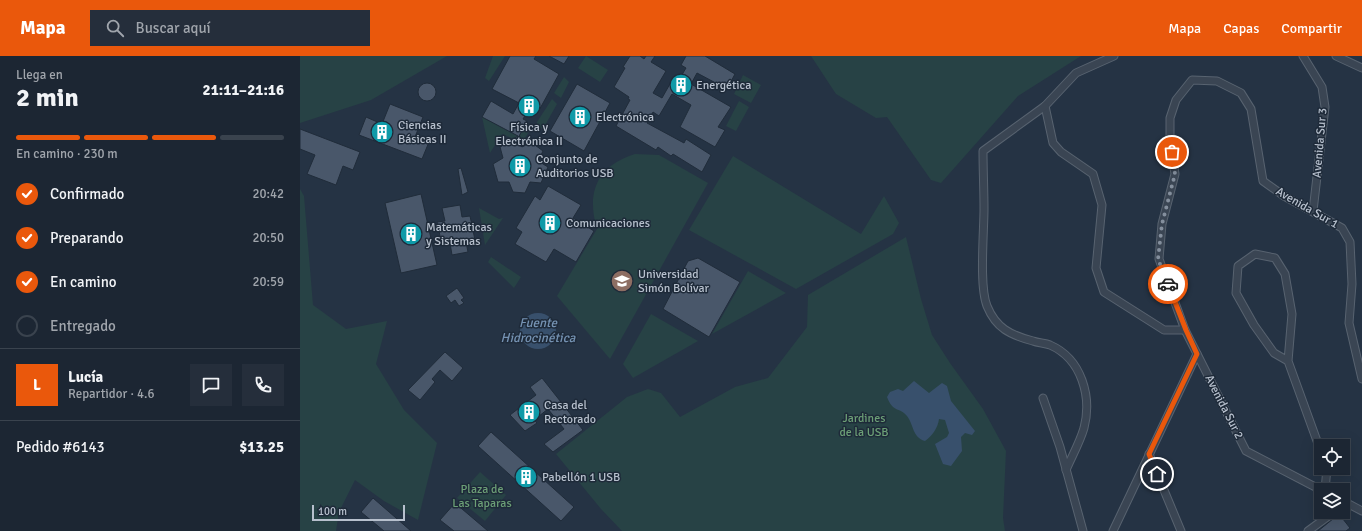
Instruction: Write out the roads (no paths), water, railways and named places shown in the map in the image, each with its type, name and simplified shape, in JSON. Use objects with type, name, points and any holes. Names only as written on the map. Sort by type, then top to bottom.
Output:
[{"type":"street","points":[[1066,470],[1084,428],[1086,412],[1085,389],[1080,372],[1068,357],[1050,345],[1032,341],[1005,331],[994,320],[986,304],[983,274],[983,151],[1045,106],[1076,73],[1114,56]]},
{"type":"street","name":"Avenida Sur 3","points":[[1303,56],[1322,87],[1325,107],[1313,211]]},
{"type":"street","points":[[1336,56],[1362,68]]},
{"type":"street","name":"Avenida Sur 1","points":[[1192,80],[1217,81],[1241,94],[1251,109],[1263,181],[1284,196],[1342,228],[1350,242],[1352,284],[1349,323],[1362,379]]},
{"type":"street","name":"Avenida Sur 2","points":[[1192,80],[1176,100],[1170,118],[1170,142],[1175,174],[1162,224],[1158,259],[1186,330],[1246,451],[1314,486]]},
{"type":"street","points":[[1045,106],[1053,143],[1060,152],[1093,174],[1102,205],[1096,268],[1104,292],[1164,330],[1186,330]]},
{"type":"street","points":[[1288,361],[1274,353],[1254,325],[1236,294],[1238,266],[1255,254],[1274,258],[1285,274],[1292,314],[1288,361],[1316,439]]},
{"type":"street","points":[[1113,531],[1197,354]]},
{"type":"street","points":[[1042,398],[1060,448],[1083,531]]},
{"type":"street","points":[[1149,454],[1181,531]]},
{"type":"street","points":[[1350,506],[1362,511]]},
{"type":"street","points":[[1308,531],[1324,519]]},
{"type":"water","name":"Fuente Hidrocinética","points":[[542,313],[551,318],[555,324],[555,338],[551,344],[542,349],[534,349],[525,344],[521,338],[520,327],[525,318],[531,314]]},
{"type":"water","points":[[914,381],[929,393],[942,383],[947,386],[951,401],[975,431],[972,435],[965,433],[961,437],[962,451],[951,466],[943,464],[935,444],[947,437],[949,433],[945,420],[939,419],[934,432],[925,441],[915,434],[907,416],[902,411],[894,408],[889,402],[887,397],[890,392],[898,389],[903,391]]},
{"type":"place","name":"Energética","points":[[681,85]]},
{"type":"place","name":"Física y Electrónica II","points":[[529,106]]},
{"type":"place","name":"Electrónica","points":[[580,117]]},
{"type":"place","name":"Ciencias Básicas II","points":[[382,132]]},
{"type":"place","name":"Conjunto de Auditorios USB","points":[[520,166]]},
{"type":"place","name":"Comunicaciones","points":[[550,223]]},
{"type":"place","name":"Matemáticas y Sistemas","points":[[411,234]]},
{"type":"place","name":"Universidad Simón Bolívar","points":[[622,281]]},
{"type":"place","name":"Casa del Rectorado","points":[[529,412]]},
{"type":"place","name":"Pabellón 1 USB","points":[[526,477]]},
{"type":"park label","name":"Jardines de la USB","points":[[864,425]]},
{"type":"park label","name":"Plaza de Las Taparas","points":[[482,496]]}]
